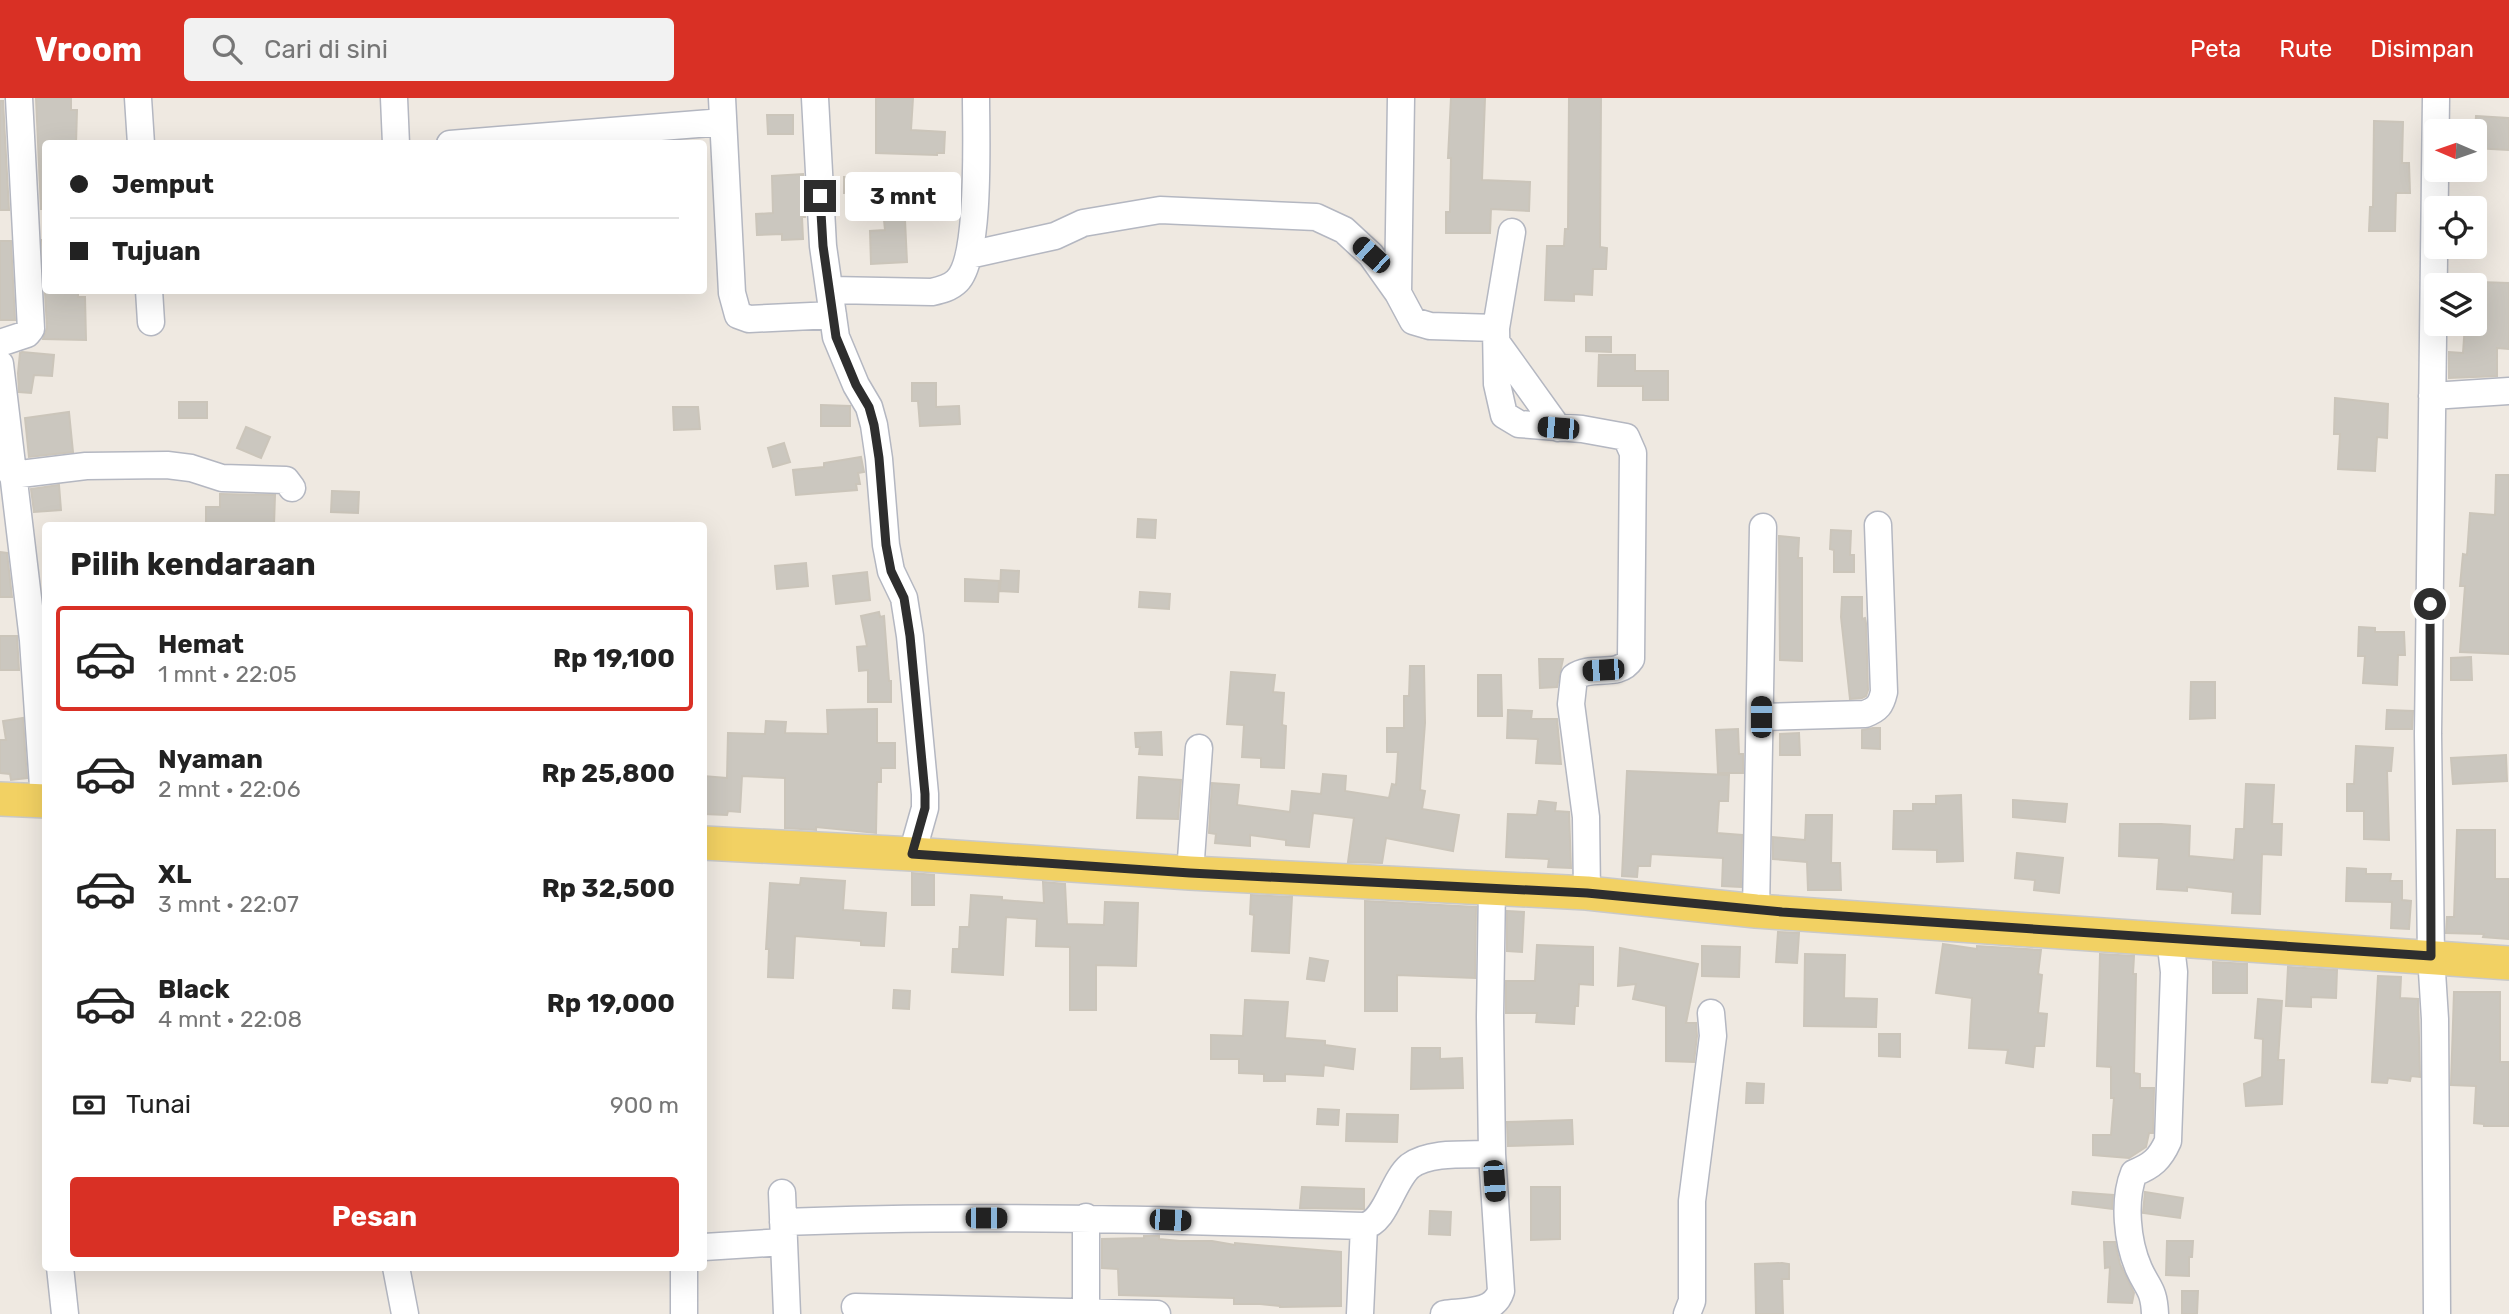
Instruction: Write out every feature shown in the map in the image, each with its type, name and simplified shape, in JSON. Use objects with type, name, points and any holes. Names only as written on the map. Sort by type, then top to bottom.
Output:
[{"type":"main road","points":[[0,799],[42,801]]},
{"type":"main road","points":[[707,843],[1190,873],[1587,893],[1756,911],[2509,963]]},
{"type":"street","points":[[0,343],[27,334],[32,329],[19,98]]},
{"type":"street","points":[[138,98],[141,140]]},
{"type":"street","points":[[394,98],[396,140]]},
{"type":"street","points":[[815,98],[823,246],[836,337],[869,407],[874,425],[886,545],[891,571],[904,598],[910,636],[925,794],[925,808],[912,854]]},
{"type":"street","points":[[482,140],[723,110],[716,228],[738,315],[749,319],[832,303],[932,292],[947,288],[957,281],[964,272],[969,255],[976,192],[976,98]]},
{"type":"street","points":[[1398,293],[1401,98]]},
{"type":"street","points":[[2436,98],[2428,721],[2431,956],[2435,1019],[2437,1314]]},
{"type":"street","points":[[969,255],[1055,236],[1083,223],[1160,210],[1316,217],[1344,230],[1371,255],[1398,293],[1413,321],[1430,326],[1497,335],[1558,428]]},
{"type":"street","points":[[1512,232],[1497,335],[1497,384],[1504,415],[1519,425],[1582,429],[1626,437],[1633,453],[1631,659],[1626,667],[1616,671],[1581,672],[1574,677],[1571,687],[1586,817],[1587,893]]},
{"type":"street","points":[[149,294],[151,322]]},
{"type":"street","points":[[0,364],[12,475],[10,535],[33,640],[42,761]]},
{"type":"street","points":[[2431,396],[2509,391]]},
{"type":"street","points":[[12,475],[86,466],[167,465],[191,468],[222,478],[286,480],[292,488]]},
{"type":"street","points":[[1761,717],[1866,715],[1881,704],[1884,692],[1878,525]]},
{"type":"street","points":[[1756,911],[1763,527]]},
{"type":"street","points":[[1190,873],[1199,748]]},
{"type":"street","points":[[1444,1314],[1508,1306],[1501,1291],[1492,1154],[1492,887]]},
{"type":"street","points":[[2155,1314],[2155,1295],[2139,1269],[2126,1203],[2134,1173],[2154,1164],[2162,1155],[2168,1141],[2174,972],[2170,938]]},
{"type":"street","points":[[1687,1314],[1692,1301],[1692,1201],[1713,1037],[1711,1013]]},
{"type":"street","points":[[707,1246],[861,1218],[1086,1217],[1364,1226],[1375,1222],[1410,1167],[1429,1158],[1492,1154]]},
{"type":"street","points":[[782,1193],[786,1314]]},
{"type":"street","points":[[1086,1217],[1098,1313]]},
{"type":"street","points":[[1360,1314],[1364,1226]]},
{"type":"street","points":[[60,1271],[65,1314]]},
{"type":"street","points":[[397,1271],[405,1314]]},
{"type":"street","points":[[684,1271],[684,1314]]},
{"type":"street","points":[[855,1307],[893,1311],[1157,1314]]},
{"type":"building","points":[[36,98],[71,98],[71,110],[77,110],[76,140],[42,140],[41,209]]},
{"type":"building","points":[[876,98],[913,98],[911,130],[945,132],[944,153],[876,153]]},
{"type":"building","points":[[1451,98],[1485,98],[1482,180],[1530,182],[1529,211],[1491,209],[1490,233],[1446,233],[1446,212],[1450,212],[1451,158],[1448,158]]},
{"type":"building","points":[[1569,98],[1601,98],[1600,247],[1607,248],[1606,269],[1593,269],[1592,295],[1574,294],[1574,301],[1545,300],[1547,246],[1564,246],[1565,229],[1568,229]]},
{"type":"building","points":[[0,101],[3,101],[9,210],[0,210]]},
{"type":"building","points":[[767,115],[793,115],[793,134],[768,134]]},
{"type":"building","points":[[2476,116],[2509,118],[2509,150],[2487,149],[2487,119],[2476,119]]},
{"type":"building","points":[[2374,121],[2403,122],[2402,163],[2409,163],[2410,193],[2396,193],[2395,231],[2369,231],[2370,207],[2373,207]]},
{"type":"building","points":[[803,174],[803,239],[782,240],[782,234],[757,235],[756,214],[773,213],[772,176]]},
{"type":"building","points":[[844,177],[874,177],[874,192],[844,193]]},
{"type":"building","points":[[884,220],[905,220],[907,262],[871,264],[870,231],[885,230]]},
{"type":"building","points":[[0,241],[11,241],[15,320],[0,320]]},
{"type":"building","points":[[2487,282],[2509,283],[2509,349],[2497,348],[2497,376],[2449,378],[2449,352],[2463,353],[2464,336],[2487,336]]},
{"type":"building","points":[[45,294],[78,294],[78,297],[85,297],[86,340],[43,339],[47,328]]},
{"type":"building","points":[[1586,337],[1611,337],[1611,352],[1586,351]]},
{"type":"building","points":[[22,352],[54,355],[52,376],[34,375],[31,393],[19,392],[18,373]]},
{"type":"building","points":[[1599,355],[1635,355],[1635,371],[1668,371],[1668,400],[1643,400],[1643,386],[1598,386]]},
{"type":"building","points":[[912,383],[936,383],[936,407],[959,406],[960,424],[920,426],[918,401],[912,401]]},
{"type":"building","points":[[2335,398],[2388,404],[2387,438],[2377,437],[2375,471],[2338,469],[2340,434],[2334,434]]},
{"type":"building","points":[[179,402],[207,402],[207,418],[179,418]]},
{"type":"building","points":[[821,405],[850,406],[850,426],[821,426]]},
{"type":"building","points":[[673,407],[698,407],[700,429],[674,430]]},
{"type":"building","points":[[69,412],[73,452],[29,457],[25,418]]},
{"type":"building","points":[[246,427],[270,437],[261,458],[237,448]]},
{"type":"building","points":[[784,443],[790,462],[773,467],[768,448]]},
{"type":"building","points":[[861,457],[864,472],[858,473],[860,484],[856,484],[857,490],[796,495],[793,470],[824,467],[824,463]]},
{"type":"building","points":[[2496,475],[2509,475],[2509,654],[2460,652],[2465,586],[2460,586],[2463,554],[2467,555],[2470,513],[2495,515]]},
{"type":"building","points":[[59,485],[61,510],[34,512],[31,489]]},
{"type":"building","points":[[332,491],[359,492],[358,513],[331,512]]},
{"type":"building","points":[[220,494],[275,495],[274,522],[206,522],[206,507],[220,507]]},
{"type":"building","points":[[1138,519],[1156,520],[1155,538],[1137,537]]},
{"type":"building","points":[[1831,530],[1851,531],[1850,555],[1854,555],[1854,572],[1834,572],[1834,550],[1830,549]]},
{"type":"building","points":[[1779,536],[1799,538],[1798,558],[1802,558],[1802,661],[1780,660]]},
{"type":"building","points":[[0,552],[7,553],[12,597],[0,597]]},
{"type":"building","points":[[806,563],[808,586],[777,589],[775,566]]},
{"type":"building","points":[[1001,570],[1019,571],[1018,592],[1000,591]]},
{"type":"building","points":[[867,572],[870,600],[836,604],[833,576]]},
{"type":"building","points":[[965,579],[999,581],[998,602],[965,601]]},
{"type":"building","points":[[1140,592],[1170,594],[1169,609],[1139,607]]},
{"type":"building","points":[[1842,597],[1862,597],[1862,619],[1865,618],[1866,623],[1868,690],[1862,698],[1850,699],[1841,617]]},
{"type":"building","points":[[879,612],[880,617],[884,616],[891,702],[868,702],[868,670],[859,671],[857,647],[867,646],[861,616]]},
{"type":"building","points":[[2359,627],[2375,628],[2375,632],[2404,632],[2405,655],[2398,655],[2397,685],[2363,683],[2365,656],[2358,656]]},
{"type":"building","points":[[0,636],[17,636],[19,670],[0,670]]},
{"type":"building","points":[[2471,657],[2472,680],[2451,680],[2451,658]]},
{"type":"building","points":[[1539,659],[1563,659],[1557,687],[1540,688]]},
{"type":"building","points":[[1410,666],[1424,666],[1425,723],[1420,790],[1425,791],[1422,809],[1459,815],[1453,851],[1386,838],[1382,863],[1348,862],[1354,818],[1313,813],[1309,847],[1286,845],[1286,840],[1250,835],[1250,846],[1215,843],[1216,834],[1209,833],[1212,783],[1239,785],[1237,805],[1290,812],[1292,791],[1321,794],[1323,774],[1346,776],[1345,791],[1389,798],[1392,784],[1396,785],[1398,752],[1387,752],[1387,728],[1404,728],[1404,696],[1409,696]]},
{"type":"building","points":[[1231,672],[1275,675],[1273,692],[1284,693],[1284,768],[1261,767],[1261,758],[1242,757],[1244,725],[1227,724]]},
{"type":"building","points":[[1478,675],[1501,675],[1502,716],[1478,716]]},
{"type":"building","points":[[2191,682],[2215,682],[2215,718],[2190,719]]},
{"type":"building","points":[[877,709],[877,743],[895,743],[895,768],[881,768],[881,782],[877,782],[876,833],[816,827],[816,830],[785,828],[785,778],[742,776],[740,812],[728,811],[727,815],[707,814],[707,776],[727,778],[728,733],[765,734],[766,721],[786,722],[785,733],[828,734],[827,710]]},
{"type":"building","points":[[1508,710],[1532,711],[1531,719],[1557,719],[1561,764],[1536,763],[1538,739],[1507,738]]},
{"type":"building","points":[[2387,710],[2413,711],[2412,729],[2386,729]]},
{"type":"building","points":[[23,718],[27,778],[11,780],[10,774],[0,773],[0,740],[6,740],[3,721]]},
{"type":"building","points":[[1880,728],[1880,749],[1862,748],[1862,730]]},
{"type":"building","points":[[1738,729],[1739,754],[1743,754],[1743,773],[1718,773],[1716,730]]},
{"type":"building","points":[[1161,732],[1162,755],[1139,754],[1140,747],[1136,747],[1135,733]]},
{"type":"building","points":[[1799,733],[1800,755],[1780,755],[1780,734]]},
{"type":"building","points":[[2356,746],[2393,748],[2391,771],[2387,771],[2389,840],[2364,839],[2364,811],[2347,811],[2347,784],[2354,784]]},
{"type":"building","points":[[2506,755],[2507,781],[2453,784],[2451,758]]},
{"type":"building","points":[[1627,771],[1729,775],[1728,801],[1719,801],[1717,833],[1742,835],[1741,887],[1722,886],[1723,858],[1651,854],[1650,866],[1638,866],[1637,877],[1622,876]]},
{"type":"building","points":[[1139,777],[1181,780],[1178,819],[1137,818]]},
{"type":"building","points":[[2246,784],[2274,785],[2272,824],[2282,824],[2281,855],[2262,854],[2260,914],[2232,913],[2233,892],[2187,887],[2187,891],[2157,889],[2159,858],[2119,856],[2120,824],[2161,824],[2190,826],[2189,856],[2234,860],[2236,829],[2244,829]]},
{"type":"building","points":[[1961,795],[1963,861],[1937,862],[1937,850],[1893,849],[1894,811],[1913,811],[1913,804],[1936,804],[1936,796]]},
{"type":"building","points":[[2013,800],[2067,804],[2065,822],[2013,817]]},
{"type":"building","points":[[1539,801],[1556,803],[1555,811],[1569,812],[1571,868],[1548,867],[1549,859],[1506,857],[1508,814],[1537,815]]},
{"type":"building","points":[[1806,815],[1832,815],[1831,863],[1840,863],[1841,890],[1808,890],[1807,862],[1773,859],[1773,837],[1805,840]]},
{"type":"building","points":[[2457,830],[2495,830],[2495,879],[2509,879],[2509,939],[2483,937],[2484,934],[2446,933],[2447,917],[2454,917]]},
{"type":"building","points":[[2017,853],[2063,858],[2059,893],[2034,890],[2035,880],[2015,878]]},
{"type":"building","points":[[2347,868],[2366,869],[2366,874],[2391,874],[2390,881],[2402,881],[2402,900],[2411,901],[2409,929],[2391,928],[2392,902],[2346,901]]},
{"type":"building","points":[[912,873],[934,875],[934,905],[912,905]]},
{"type":"building","points":[[801,878],[845,881],[843,910],[886,913],[884,946],[861,945],[861,941],[795,936],[793,978],[768,977],[769,949],[766,949],[770,883],[800,885]]},
{"type":"building","points":[[1043,882],[1065,884],[1067,924],[1104,925],[1105,902],[1138,903],[1136,966],[1096,965],[1096,1010],[1070,1010],[1070,947],[1036,946],[1037,919],[1006,917],[1003,975],[952,972],[953,949],[959,949],[960,927],[969,927],[971,895],[1044,903]]},
{"type":"building","points":[[1251,895],[1292,897],[1289,953],[1252,951],[1254,915],[1250,914]]},
{"type":"building","points":[[1365,901],[1476,907],[1475,978],[1397,975],[1397,1011],[1365,1011]]},
{"type":"building","points":[[1507,911],[1524,912],[1522,952],[1507,951]]},
{"type":"building","points":[[1778,932],[1799,933],[1797,963],[1776,962]]},
{"type":"building","points":[[1943,944],[1977,949],[1977,946],[2041,950],[2038,974],[2042,975],[2038,1013],[2047,1014],[2044,1046],[2035,1046],[2033,1067],[2006,1063],[2008,1050],[1969,1048],[1972,998],[1936,993]]},
{"type":"building","points":[[1537,945],[1593,947],[1593,985],[1579,984],[1574,1024],[1536,1022],[1537,1013],[1506,1013],[1506,981],[1535,981]]},
{"type":"building","points":[[1702,946],[1740,947],[1739,977],[1702,976]]},
{"type":"building","points":[[1620,948],[1698,964],[1686,1023],[1696,1023],[1694,1062],[1666,1061],[1666,1006],[1633,999],[1636,984],[1618,986]]},
{"type":"building","points":[[1805,954],[1845,955],[1844,998],[1877,999],[1876,1027],[1804,1026]]},
{"type":"building","points":[[2100,954],[2134,956],[2134,1073],[2140,1074],[2140,1088],[2154,1088],[2153,1133],[2149,1133],[2146,1147],[2129,1158],[2093,1155],[2093,1135],[2111,1135],[2114,1098],[2111,1098],[2111,1067],[2097,1066]]},
{"type":"building","points":[[1310,958],[1328,961],[1324,981],[1307,979]]},
{"type":"building","points":[[2213,962],[2247,964],[2247,993],[2213,993]]},
{"type":"building","points":[[2288,967],[2337,970],[2336,998],[2311,997],[2311,1007],[2286,1006]]},
{"type":"building","points":[[2378,976],[2401,977],[2400,998],[2418,999],[2420,1077],[2411,1076],[2410,1081],[2388,1078],[2387,1083],[2372,1082]]},
{"type":"building","points":[[894,990],[910,991],[909,1009],[893,1008]]},
{"type":"building","points":[[2454,992],[2500,992],[2500,1062],[2509,1062],[2509,1126],[2484,1126],[2474,1123],[2476,1086],[2451,1085]]},
{"type":"building","points":[[2258,999],[2282,1001],[2278,1060],[2284,1060],[2282,1104],[2246,1106],[2244,1084],[2262,1077],[2263,1039],[2255,1038]]},
{"type":"building","points":[[1245,1000],[1288,1002],[1285,1038],[1325,1041],[1325,1045],[1355,1049],[1353,1069],[1324,1065],[1323,1076],[1285,1074],[1285,1081],[1264,1081],[1264,1074],[1239,1073],[1239,1059],[1211,1059],[1211,1035],[1243,1036]]},
{"type":"building","points":[[1879,1034],[1900,1034],[1900,1057],[1879,1056]]},
{"type":"building","points":[[1412,1048],[1440,1048],[1440,1059],[1462,1058],[1463,1088],[1411,1089]]},
{"type":"building","points":[[1747,1083],[1764,1084],[1763,1103],[1746,1103]]},
{"type":"building","points":[[1318,1109],[1339,1110],[1338,1125],[1317,1124]]},
{"type":"building","points":[[1347,1114],[1398,1115],[1397,1142],[1346,1141]]},
{"type":"building","points":[[1572,1120],[1573,1144],[1508,1146],[1507,1122]]},
{"type":"building","points":[[1302,1187],[1364,1189],[1364,1209],[1300,1208]]},
{"type":"building","points":[[1531,1187],[1560,1187],[1560,1239],[1531,1240]]},
{"type":"building","points":[[2073,1192],[2113,1195],[2112,1209],[2072,1204]]},
{"type":"building","points":[[2145,1192],[2183,1198],[2180,1218],[2143,1213]]},
{"type":"building","points":[[1430,1211],[1451,1212],[1450,1235],[1429,1234]]},
{"type":"building","points":[[1144,1236],[1341,1252],[1341,1306],[1280,1307],[1234,1304],[1234,1298],[1119,1295],[1118,1269],[1102,1268],[1102,1239]]},
{"type":"building","points":[[2167,1241],[2193,1241],[2192,1257],[2189,1257],[2189,1276],[2166,1275]]},
{"type":"building","points":[[2104,1242],[2115,1242],[2120,1264],[2134,1293],[2132,1303],[2108,1302],[2110,1267],[2105,1268]]},
{"type":"building","points":[[1755,1264],[1789,1264],[1789,1279],[1782,1279],[1783,1314],[1756,1314]]},
{"type":"building","points":[[2182,1291],[2198,1291],[2197,1314],[2182,1314]]},
{"type":"route","points":[[820,196],[823,246],[836,337],[856,385],[869,407],[874,425],[886,545],[891,571],[904,598],[910,636],[925,794],[925,808],[912,854],[1190,873],[1587,893],[1756,911],[2431,956],[2428,734],[2430,604]]}]
